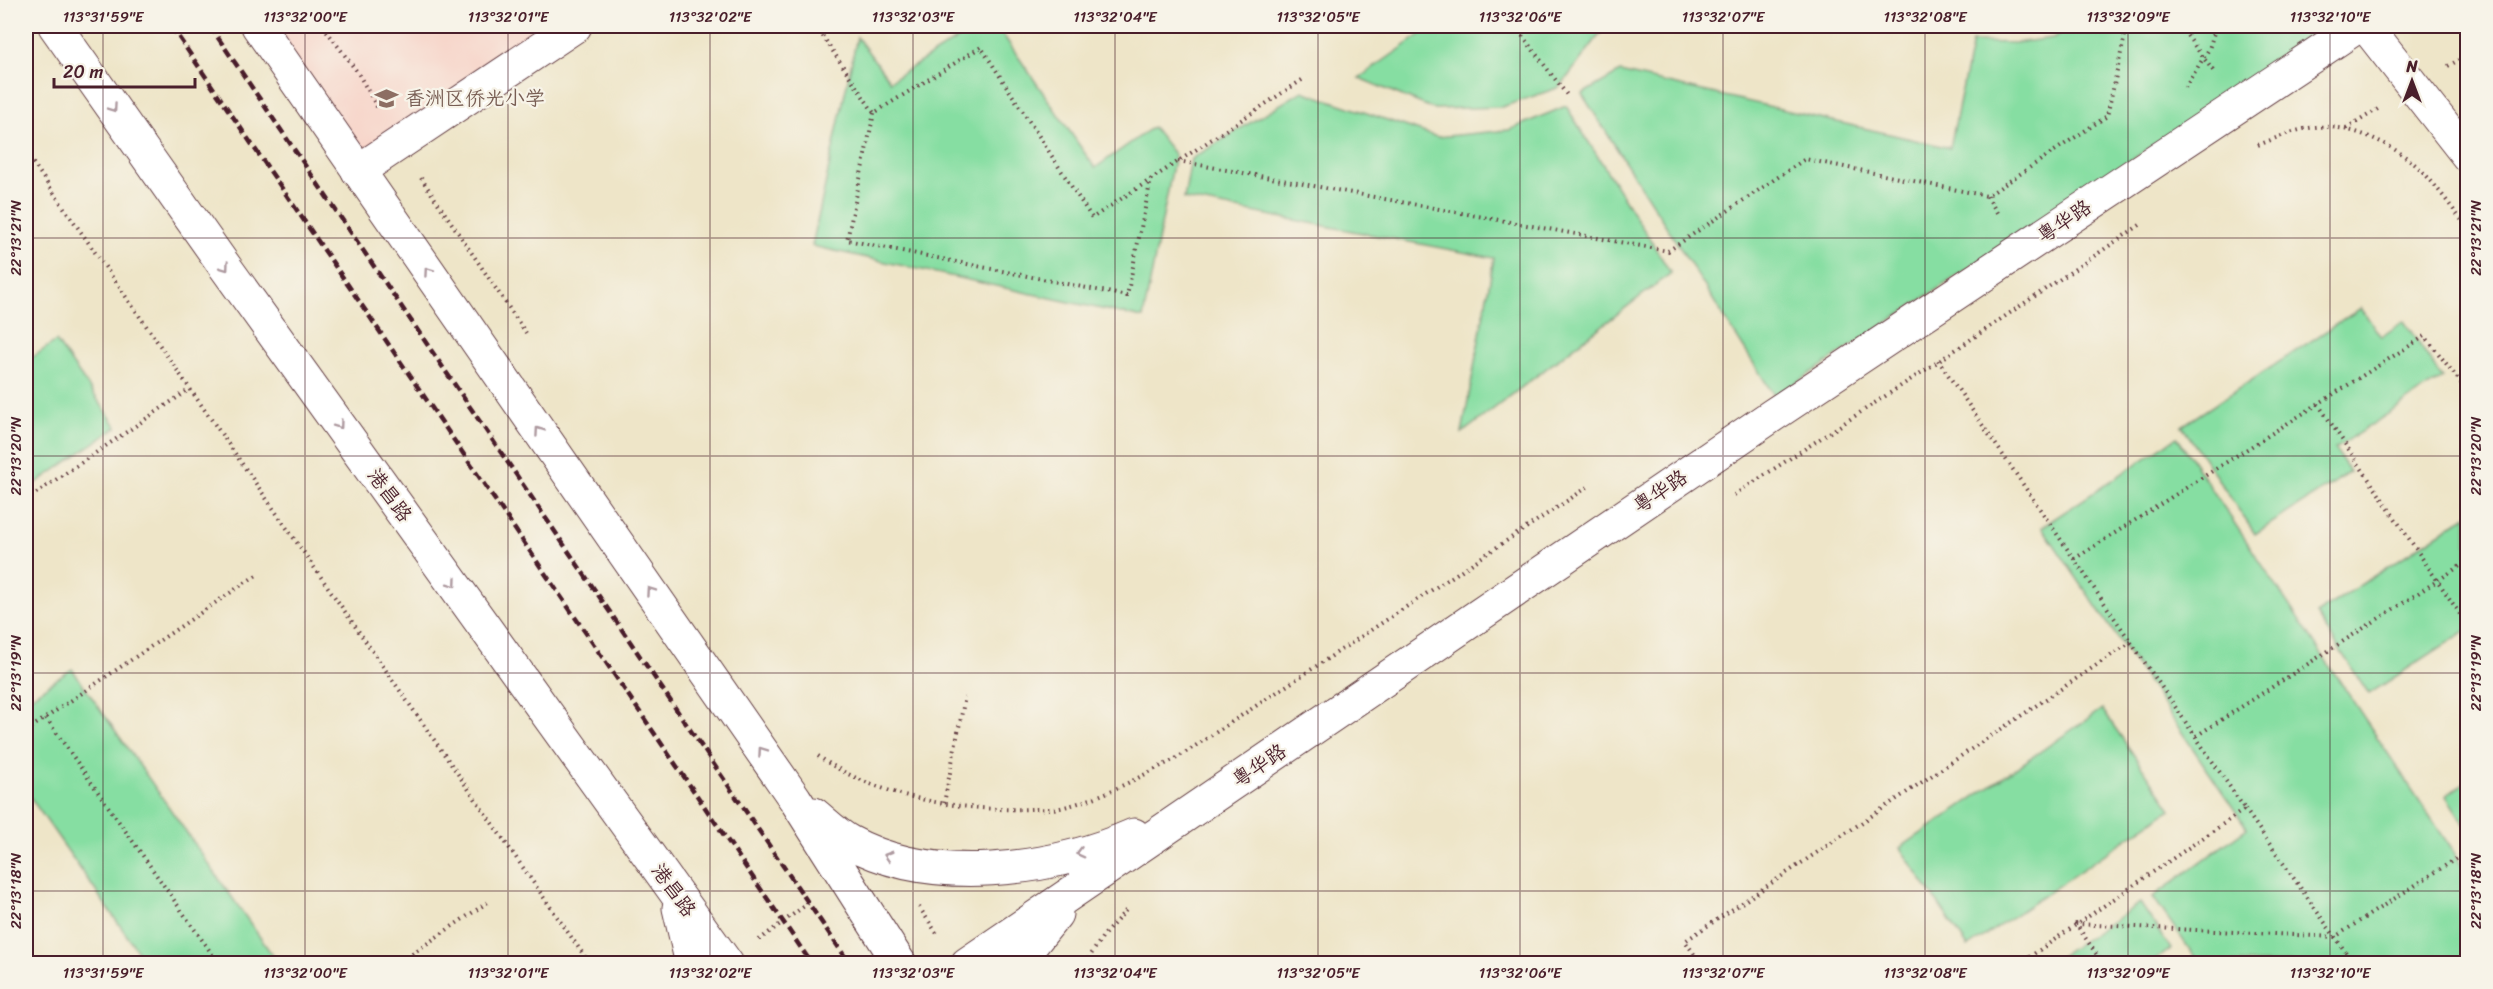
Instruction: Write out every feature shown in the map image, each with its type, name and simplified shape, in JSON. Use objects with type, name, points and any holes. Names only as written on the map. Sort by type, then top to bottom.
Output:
[{"type":"main road","name":"港昌路","points":[[55,26],[221,261],[727,963]]},
{"type":"main road","points":[[258,26],[795,799],[900,963]]},
{"type":"main road","points":[[358,171],[575,26]]},
{"type":"main road","name":"粤华路","points":[[967,963],[1912,322],[2358,26]]},
{"type":"main road","points":[[2366,26],[2468,156]]},
{"type":"main road","points":[[795,799],[849,841],[881,855],[912,863],[989,870],[1020,867],[1085,852],[1125,839],[1193,809]]},
{"type":"main road","points":[[1021,963],[1044,928],[1085,882]]},
{"type":"main road","points":[[670,884],[680,910],[692,963]]},
{"type":"path","points":[[323,26],[358,73],[398,144]]},
{"type":"path","points":[[816,26],[874,113],[847,240],[1127,296],[1151,179]]},
{"type":"path","points":[[1515,26],[1567,95]]},
{"type":"path","points":[[1178,161],[1668,251],[1805,159],[1987,196],[2107,116],[2127,26]]},
{"type":"path","points":[[2178,93],[2187,87],[2209,49],[2216,26]]},
{"type":"path","points":[[874,113],[981,47],[1092,218],[1305,78]]},
{"type":"path","points":[[2254,147],[2287,134],[2317,127],[2346,130],[2371,139],[2395,150],[2421,170],[2468,228]]},
{"type":"path","points":[[26,153],[590,963]]},
{"type":"path","points":[[26,167],[32,162]]},
{"type":"path","points":[[1987,196],[1999,216]]},
{"type":"path","points":[[1989,222],[2009,209]]},
{"type":"path","points":[[1725,502],[2146,221]]},
{"type":"path","points":[[1912,322],[2354,963]]},
{"type":"path","points":[[2074,559],[2425,336],[2468,392]]},
{"type":"path","points":[[26,500],[190,389]]},
{"type":"path","points":[[2318,404],[2468,626]]},
{"type":"path","points":[[816,754],[839,771],[880,787],[944,803],[1003,810],[1062,808],[1107,792],[1177,758],[1593,484]]},
{"type":"path","points":[[2196,736],[2468,561]]},
{"type":"path","points":[[26,732],[258,574]]},
{"type":"path","points":[[1701,963],[1685,941],[2131,642]]},
{"type":"path","points":[[944,803],[965,697]]},
{"type":"path","points":[[46,718],[219,963]]},
{"type":"path","points":[[2019,963],[2245,808]]},
{"type":"path","points":[[2076,924],[2335,937],[2468,851]]},
{"type":"path","points":[[397,963],[488,902]]},
{"type":"path","points":[[1084,963],[1103,936],[1131,905]]},
{"type":"path","points":[[2076,924],[2103,963]]},
{"type":"shaded area","name":"香洲区侨光小学","points":[[257,26],[576,26],[358,170]]},
{"type":"green space","points":[[978,26],[997,26],[1095,168],[1153,127],[1175,155],[1143,318],[812,246],[857,37],[890,81]]},
{"type":"green space","points":[[1433,26],[1606,26],[1560,87],[1502,107],[1434,109],[1359,78]]},
{"type":"green space","points":[[2073,26],[2333,26],[1775,397],[1582,94],[1620,72],[1950,148],[1972,42],[2015,43],[2053,38]]},
{"type":"green space","points":[[1302,91],[1437,137],[1509,130],[1566,106],[1671,273],[1462,433],[1494,258],[1184,199],[1191,159]]},
{"type":"green space","points":[[2361,308],[2381,337],[2404,321],[2442,378],[2335,449],[2350,472],[2255,534],[2182,426]]},
{"type":"green space","points":[[56,341],[117,427],[26,490],[26,362]]},
{"type":"green space","points":[[2177,437],[2467,872],[2467,963],[2199,963],[2153,897],[2247,828],[2042,527]]},
{"type":"green space","points":[[2467,515],[2467,630],[2369,694],[2316,614]]},
{"type":"green space","points":[[72,669],[278,963],[146,963],[28,794],[26,795],[26,700]]},
{"type":"green space","points":[[2102,709],[2171,809],[1968,947],[1900,848]]},
{"type":"green space","points":[[2467,781],[2467,828],[2446,796]]},
{"type":"green space","points":[[2140,903],[2171,949],[2150,963],[2050,963]]},
{"type":"railway","points":[[171,26],[812,964]]},
{"type":"railway","points":[[210,26],[850,964]]},
{"type":"place","name":"香洲区侨光小学","points":[[387,98]]}]
